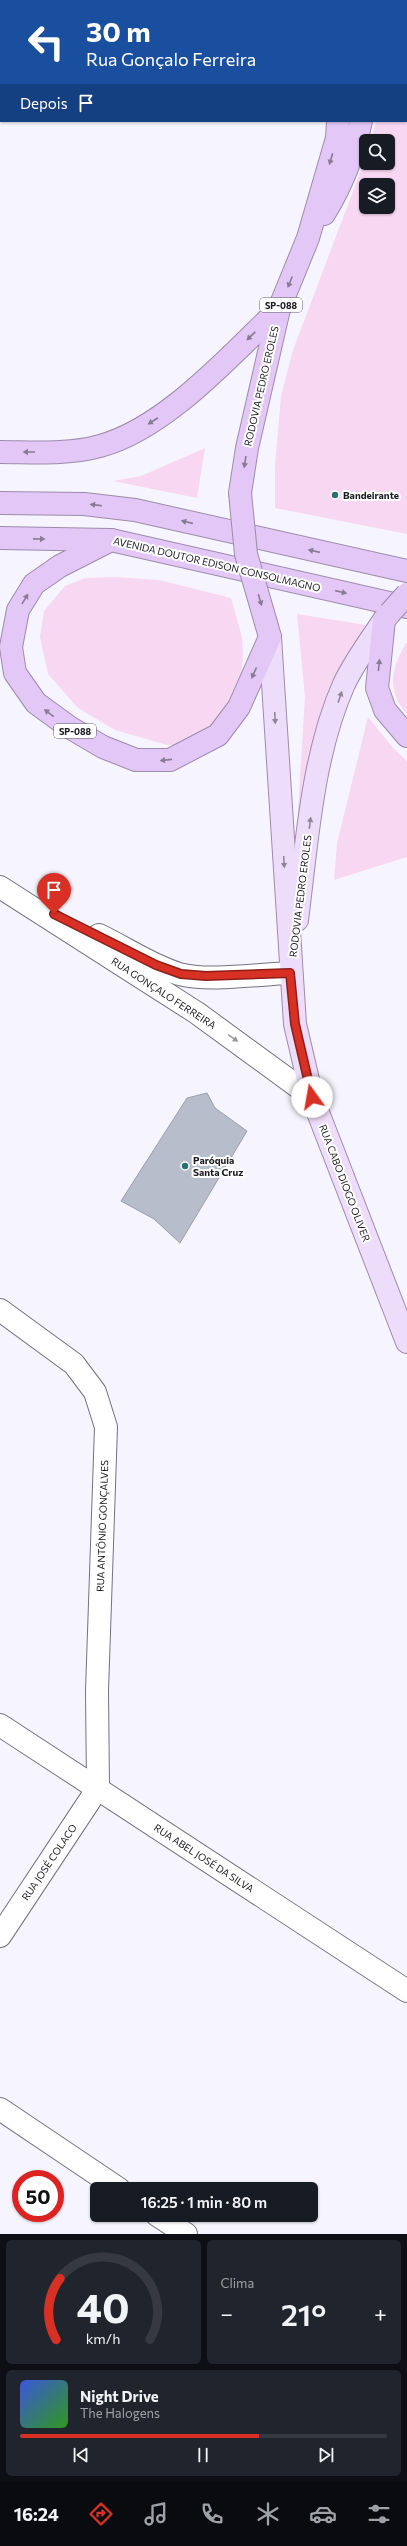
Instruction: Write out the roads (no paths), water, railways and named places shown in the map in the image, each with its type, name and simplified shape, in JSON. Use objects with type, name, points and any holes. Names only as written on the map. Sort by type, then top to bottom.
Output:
[{"type":"highway","name":"RODOVIA PEDRO EROLES","points":[[268,630],[246,554],[240,493],[247,448],[279,309],[308,238],[337,138],[338,122]]},
{"type":"highway","points":[[308,238],[336,194],[356,146],[361,122]]},
{"type":"highway","points":[[0,452],[53,452],[100,446],[143,427],[172,408],[279,309]]},
{"type":"highway","points":[[0,503],[84,504],[135,510],[407,571]]},
{"type":"highway","name":"AVENIDA DOUTOR EDISON CONSOLMAGNO","points":[[0,538],[111,540],[394,613]]},
{"type":"highway","name":"SP-088","points":[[111,540],[60,566],[34,584],[18,610],[12,647],[15,673],[36,703],[69,727],[103,747],[136,760],[170,760],[190,751],[218,735],[239,707],[268,630]]},
{"type":"highway","points":[[407,594],[394,613],[377,688],[385,710],[401,732],[407,736]]},
{"type":"main road","name":"RODOVIA PEDRO EROLES","points":[[290,973],[313,800],[322,758],[344,685],[356,661],[394,613]]},
{"type":"main road","name":"RODOVIA PEDRO EROLES","points":[[268,630],[290,973]]},
{"type":"main road","name":"RUA CABO DIOGO OLIVER","points":[[290,973],[295,1024],[312,1097],[407,1342]]},
{"type":"street","name":"RUA GONÇALO FERREIRA","points":[[6,891],[96,933],[156,965],[181,974],[206,976],[290,973]]},
{"type":"street","name":"RUA GONÇALO FERREIRA","points":[[6,891],[197,1013],[312,1097]]},
{"type":"street","name":"RUA ANTÔNIO GONÇALVES","points":[[0,1310],[74,1364],[95,1392],[106,1427],[97,1691],[98,1788]]},
{"type":"street","name":"RUA ABEL JOSÉ DA SILVA","points":[[0,1725],[407,1991]]},
{"type":"street","name":"RUA JOSÉ COLACO","points":[[0,1936],[98,1788]]},
{"type":"street","points":[[0,2109],[109,2182]]},
{"type":"street","points":[[168,2222],[186,2234]]},
{"type":"place","name":"Bandeirante","points":[[335,495]]},
{"type":"place","name":"Paróquia Santa Cruz","points":[[185,1166]]}]
